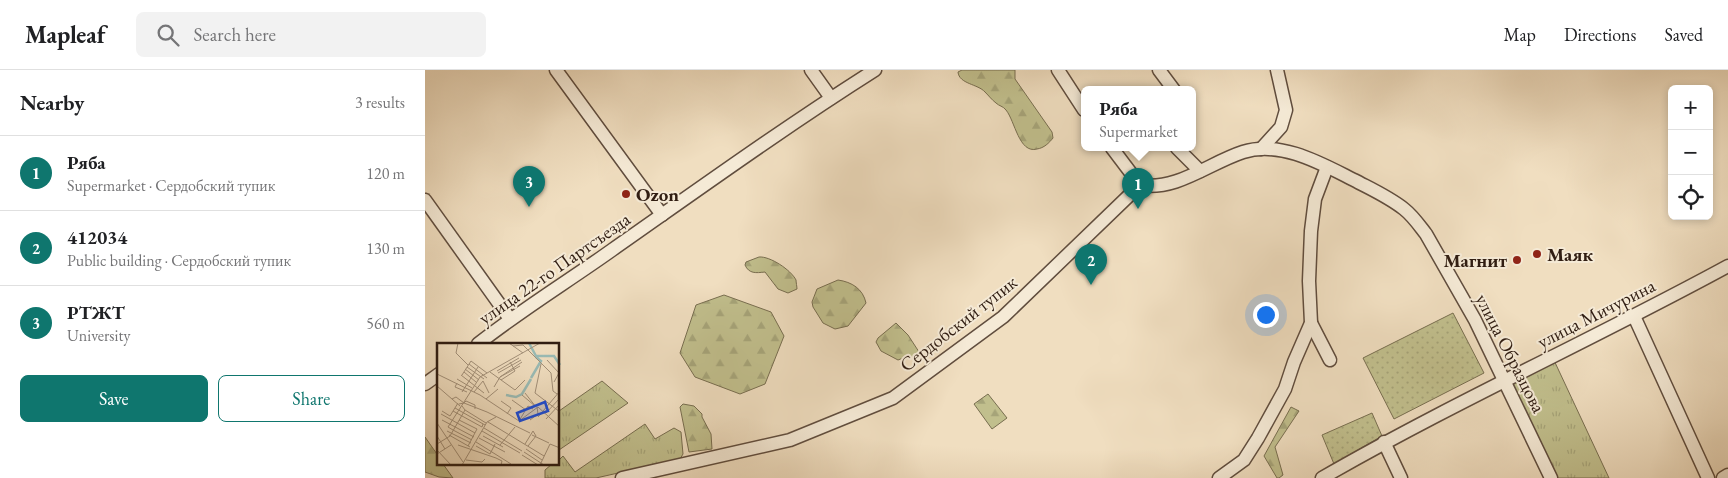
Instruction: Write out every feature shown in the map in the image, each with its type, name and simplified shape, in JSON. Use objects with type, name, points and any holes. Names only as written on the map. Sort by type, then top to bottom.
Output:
[{"type":"street","points":[[556,70],[662,215]]},
{"type":"street","points":[[811,70],[831,98]]},
{"type":"street","name":"улица 22-го Партсъезда","points":[[479,343],[510,319],[831,98],[875,70]]},
{"type":"street","points":[[1058,70],[1081,105]]},
{"type":"street","points":[[1159,70],[1171,86]]},
{"type":"street","points":[[1114,151],[1140,185],[1153,187],[1168,185],[1244,152],[1261,149],[1281,127],[1286,110],[1277,70]]},
{"type":"street","name":"улица Образцова","points":[[1261,149],[1296,154],[1314,161],[1377,192],[1404,208],[1417,221],[1475,320],[1551,478]]},
{"type":"street","points":[[1180,151],[1200,171]]},
{"type":"street","points":[[1327,167],[1315,199],[1311,231],[1309,280],[1311,323],[1330,360]]},
{"type":"street","name":"Сердобский тупик","points":[[621,478],[790,440],[893,398],[1003,317],[1140,185]]},
{"type":"street","points":[[425,200],[510,319]]},
{"type":"street","name":"улица Мичурина","points":[[1322,478],[1384,442],[1504,380],[1727,269]]},
{"type":"street","points":[[1635,316],[1708,478]]},
{"type":"street","points":[[1219,478],[1244,460],[1258,438],[1285,389],[1294,362],[1311,323]]},
{"type":"street","points":[[425,384],[437,375]]},
{"type":"street","points":[[1384,442],[1401,478]]},
{"type":"street","points":[[1723,478],[1728,475]]},
{"type":"green space","points":[[962,70],[1015,70],[1015,79],[1052,132],[1053,138],[1040,148],[1031,149],[1026,147],[1018,136],[1006,110],[998,105],[982,89],[962,79],[958,72]]},
{"type":"green space","points":[[759,257],[774,261],[785,268],[796,280],[797,289],[788,293],[778,289],[765,272],[756,273],[749,270],[745,265],[746,262]]},
{"type":"green space","points":[[838,280],[848,282],[860,290],[866,303],[848,326],[835,329],[823,323],[812,302],[817,289]]},
{"type":"green space","points":[[724,295],[771,312],[784,336],[765,384],[740,394],[695,377],[680,353],[696,305]]},
{"type":"green space","points":[[1453,313],[1484,373],[1394,419],[1363,358]]},
{"type":"green space","points":[[896,323],[908,335],[921,355],[920,357],[906,357],[898,360],[881,351],[876,342],[878,338]]},
{"type":"green space","points":[[1552,356],[1609,478],[1551,478],[1504,380]]},
{"type":"green space","points":[[602,381],[628,403],[560,449],[560,410]]},
{"type":"green space","points":[[988,394],[1007,418],[992,429],[974,404]]},
{"type":"green space","points":[[683,404],[694,406],[702,414],[711,434],[712,449],[689,452],[680,407]]},
{"type":"green space","points":[[1291,407],[1299,411],[1275,447],[1283,475],[1277,478],[1264,456]]},
{"type":"green space","points":[[1372,413],[1382,436],[1334,464],[1322,435]]},
{"type":"green space","points":[[645,424],[655,439],[674,428],[681,432],[683,454],[680,459],[596,478],[545,478],[545,470],[550,466],[560,466],[560,459],[563,456],[575,472]]},
{"type":"green space","points":[[425,437],[437,454],[437,466],[444,466],[453,478],[439,477],[425,472]]},
{"type":"place","name":"Ozon","points":[[626,194]]},
{"type":"place","name":"РТЖТ","points":[[529,207]]},
{"type":"place","name":"Ряба","points":[[1138,209]]},
{"type":"place","name":"Маяк","points":[[1537,254]]},
{"type":"place","name":"Магнит","points":[[1517,260]]},
{"type":"place","name":"412034","points":[[1091,285]]}]
